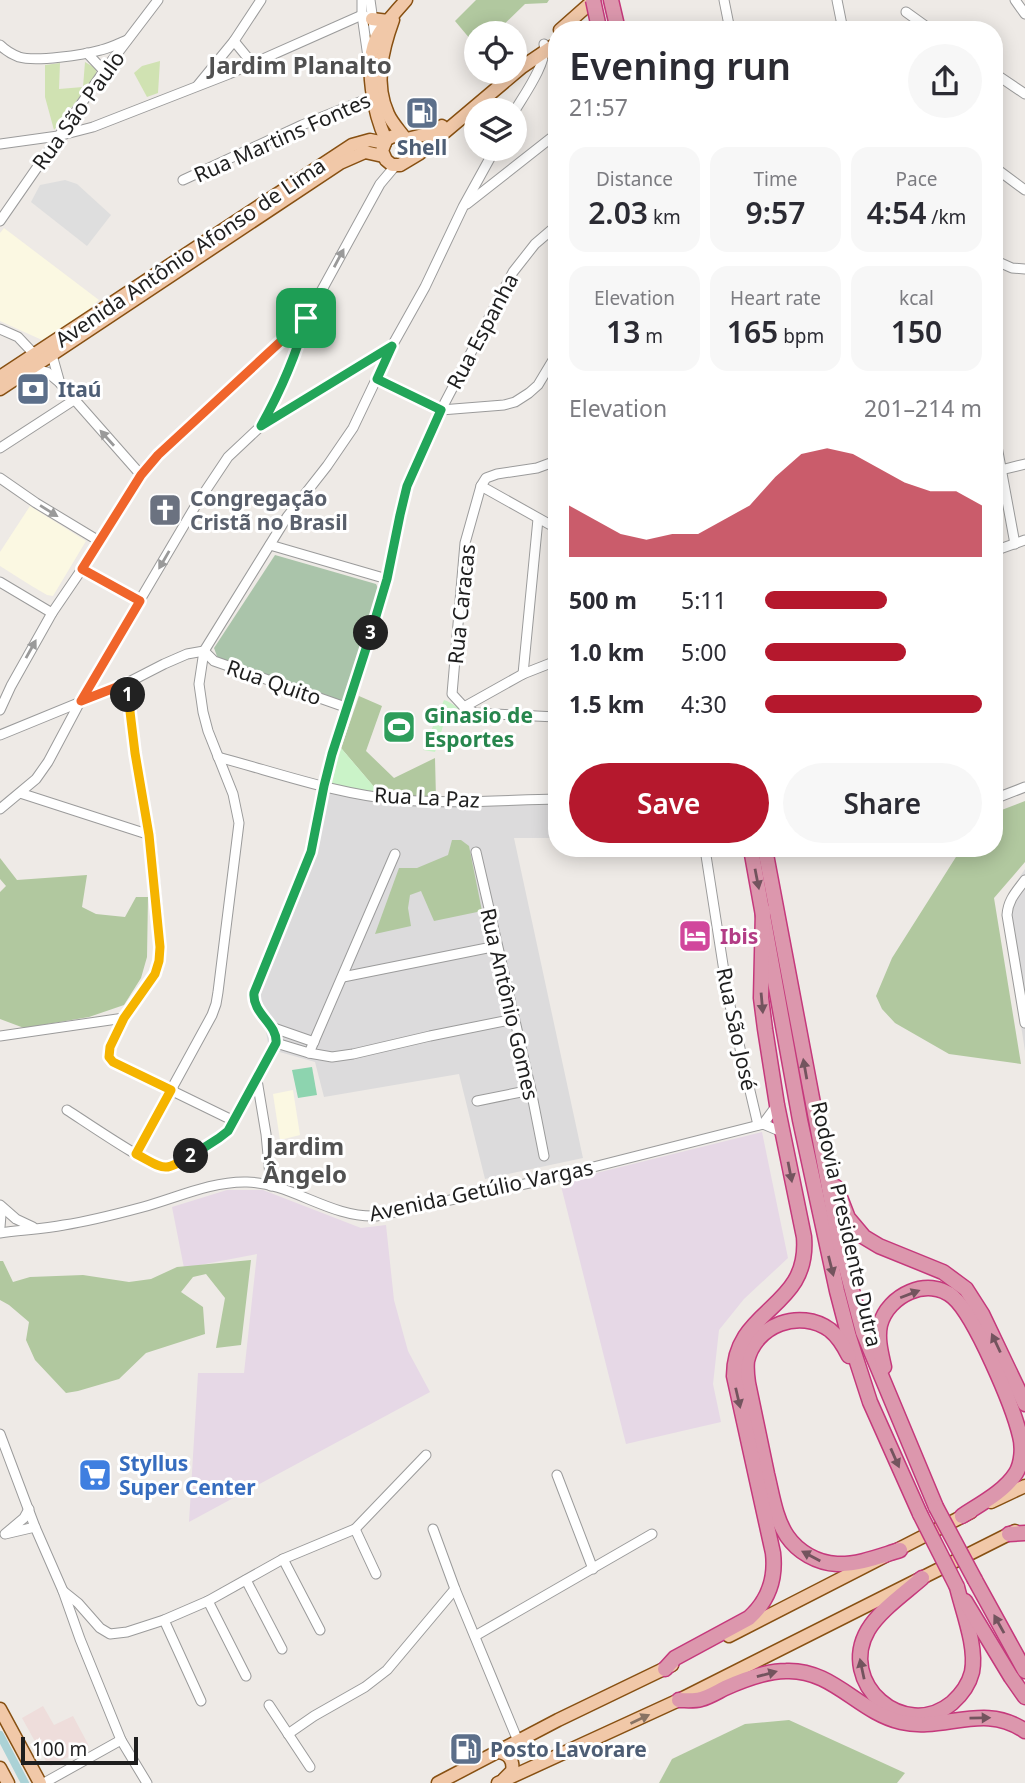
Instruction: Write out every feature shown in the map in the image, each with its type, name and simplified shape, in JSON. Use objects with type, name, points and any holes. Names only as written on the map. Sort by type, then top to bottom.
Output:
[{"type":"highway","points":[[593,0],[598,21]]},
{"type":"highway","points":[[611,0],[616,21]]},
{"type":"highway","name":"Rodovia Presidente Dutra","points":[[753,857],[825,1244],[849,1337],[870,1402],[920,1514],[957,1587],[1025,1697]]},
{"type":"highway","name":"Rodovia Presidente Dutra","points":[[766,857],[838,1241],[863,1332],[936,1507],[1024,1670]]},
{"type":"highway","points":[[665,1669],[676,1658],[749,1618],[763,1603],[773,1579],[773,1553],[735,1385],[734,1367],[743,1337],[788,1292],[798,1277],[803,1261],[804,1237],[777,1105],[761,998],[763,910]]},
{"type":"highway","points":[[814,1117],[840,1202],[852,1225],[872,1242],[943,1272],[966,1289],[982,1314],[1025,1404]]},
{"type":"highway","points":[[889,1396],[879,1340],[885,1313],[899,1297],[911,1291],[932,1289],[952,1296],[968,1315],[994,1367],[1021,1438],[1021,1456],[1016,1472],[1003,1487],[962,1516]]},
{"type":"highway","points":[[870,1402],[844,1346],[836,1335],[818,1323],[797,1320],[775,1325],[757,1340],[750,1353],[746,1368],[748,1383],[774,1502],[787,1536],[797,1548],[810,1557],[833,1564],[857,1562],[900,1550]]},
{"type":"highway","points":[[1009,1534],[1025,1533]]},
{"type":"highway","points":[[922,1578],[873,1622],[861,1649],[860,1665],[867,1686],[884,1705],[900,1713],[925,1715],[941,1710],[961,1694],[969,1680],[973,1655],[957,1587]]},
{"type":"highway","points":[[679,1700],[699,1700],[732,1685],[769,1673],[797,1671],[829,1681],[869,1708],[897,1721],[925,1724],[987,1717],[1005,1720],[1025,1731]]},
{"type":"main road","points":[[569,21],[593,0]]},
{"type":"main road","points":[[581,21],[604,0]]},
{"type":"main road","points":[[403,4],[388,21],[372,51],[378,115],[387,153],[404,164],[424,150],[499,84]]},
{"type":"main road","points":[[375,70],[403,4]]},
{"type":"main road","points":[[367,17],[388,21]]},
{"type":"main road","points":[[527,61],[548,47]]},
{"type":"main road","points":[[387,153],[395,136],[405,138],[431,133],[495,84]]},
{"type":"main road","points":[[378,95],[387,114],[412,149],[410,159]]},
{"type":"main road","points":[[352,145],[373,125],[378,115]]},
{"type":"main road","name":"Avenida Antônio Afonso de Lima","points":[[0,377],[31,368],[52,355],[72,336],[352,145],[370,140],[387,153]]},
{"type":"main road","name":"Avenida Antônio Afonso de Lima","points":[[0,389],[35,355],[72,336],[340,163],[365,152],[387,153]]},
{"type":"main road","points":[[438,1783],[1025,1486]]},
{"type":"main road","points":[[500,1783],[679,1700],[1025,1526]]},
{"type":"main road","points":[[0,1709],[42,1783]]},
{"type":"main road","points":[[498,1752],[509,1756],[513,1763],[512,1771],[500,1783]]},
{"type":"main road","points":[[0,1768],[8,1783]]},
{"type":"street","name":"Rua São Paulo","points":[[0,220],[104,71],[158,0]]},
{"type":"street","points":[[198,85],[234,41],[261,0]]},
{"type":"street","points":[[362,0],[376,40]]},
{"type":"street","points":[[370,0],[367,17],[375,70]]},
{"type":"street","points":[[724,0],[728,21]]},
{"type":"street","points":[[837,0],[841,21]]},
{"type":"street","points":[[1015,0],[1025,14]]},
{"type":"street","points":[[906,12],[918,21]]},
{"type":"street","points":[[0,144],[58,136],[93,127],[367,17]]},
{"type":"street","points":[[0,45],[13,54],[29,59],[87,53],[128,40]]},
{"type":"street","points":[[234,41],[252,63]]},
{"type":"street","points":[[522,98],[548,48]]},
{"type":"street","points":[[87,53],[104,71]]},
{"type":"street","points":[[220,56],[222,68],[229,74]]},
{"type":"street","points":[[1003,79],[1025,94]]},
{"type":"street","points":[[526,84],[526,90]]},
{"type":"street","name":"Rua Martins Fontes","points":[[183,180],[302,124],[378,95]]},
{"type":"street","points":[[0,138],[10,142]]},
{"type":"street","points":[[463,207],[548,140]]},
{"type":"street","points":[[261,426],[294,356],[306,318],[380,184],[387,153]]},
{"type":"street","points":[[136,1154],[212,1015],[218,992],[239,823],[233,794],[208,731],[201,699],[199,684],[204,651],[287,517],[340,449],[488,161]]},
{"type":"street","points":[[1003,174],[1025,190]]},
{"type":"street","name":"Rua Espanha","points":[[276,1043],[277,1036],[254,1003],[254,993],[311,852],[324,786],[387,579],[407,486],[441,410],[513,272],[535,244],[548,233]]},
{"type":"street","points":[[1003,264],[1025,269]]},
{"type":"street","points":[[0,710],[52,613],[141,475],[158,455],[306,318]]},
{"type":"street","points":[[0,329],[18,337],[35,355]]},
{"type":"street","points":[[0,809],[36,779],[48,762],[81,701],[219,470],[241,444],[261,426],[392,346]]},
{"type":"street","points":[[52,355],[59,382]]},
{"type":"street","points":[[31,368],[44,371],[59,382],[141,475]]},
{"type":"street","points":[[377,379],[441,410],[504,405],[523,398],[538,385],[548,368]]},
{"type":"street","points":[[0,448],[74,400]]},
{"type":"street","points":[[548,464],[497,474],[486,478],[481,486],[548,524]]},
{"type":"street","points":[[1003,470],[1025,464]]},
{"type":"street","points":[[0,478],[99,541]]},
{"type":"street","points":[[1003,481],[1015,544]]},
{"type":"street","name":"Rua Caracas","points":[[464,708],[452,694],[466,543],[481,486]]},
{"type":"street","points":[[523,674],[538,519]]},
{"type":"street","points":[[1003,548],[1025,540]]},
{"type":"street","points":[[270,545],[387,579]]},
{"type":"street","points":[[82,569],[140,601]]},
{"type":"street","points":[[0,582],[52,613]]},
{"type":"street","points":[[0,734],[127,683],[187,654],[204,651]]},
{"type":"street","name":"Rua Quito","points":[[204,651],[214,661],[348,708]]},
{"type":"street","points":[[464,708],[523,674],[548,664]]},
{"type":"street","points":[[0,679],[11,686]]},
{"type":"street","points":[[127,683],[149,835],[159,928],[159,961],[155,974],[124,1018],[110,1047],[109,1057],[113,1062],[234,1121]]},
{"type":"street","points":[[464,708],[474,713],[548,719]]},
{"type":"street","name":"Rua La Paz","points":[[218,757],[324,786],[399,800],[548,799]]},
{"type":"street","points":[[1003,795],[1025,787]]},
{"type":"street","points":[[20,793],[149,835]]},
{"type":"street","name":"Rua Antônio Gomes","points":[[476,852],[544,1156]]},
{"type":"street","points":[[309,1053],[396,854]]},
{"type":"street","name":"Rua São José","points":[[706,857],[729,997],[760,1124]]},
{"type":"street","points":[[1025,880],[1011,899],[1007,915],[1025,1023]]},
{"type":"street","points":[[343,977],[497,946]]},
{"type":"street","points":[[0,1036],[124,1018]]},
{"type":"street","points":[[67,1110],[136,1154],[162,1167],[173,1166],[228,1131],[276,1043],[309,1053],[332,1056],[353,1054],[514,1019]]},
{"type":"street","points":[[271,1027],[314,1042]]},
{"type":"street","points":[[257,1080],[271,1186]]},
{"type":"street","points":[[477,1101],[531,1090]]},
{"type":"street","points":[[777,1105],[760,1124],[782,1132]]},
{"type":"street","name":"Avenida Getúlio Vargas","points":[[0,1233],[66,1225],[225,1184],[253,1182],[346,1213],[376,1216],[534,1182],[760,1124]]},
{"type":"street","points":[[0,1207],[16,1219],[38,1229]]},
{"type":"street","points":[[0,1207],[0,1227]]},
{"type":"street","points":[[0,1434],[121,1740],[147,1783]]},
{"type":"street","points":[[63,1591],[78,1603],[100,1628],[110,1634],[127,1632],[164,1620],[208,1601],[283,1559],[355,1529],[426,1455]]},
{"type":"street","points":[[557,1475],[593,1569]]},
{"type":"street","points":[[3,1536],[24,1518],[29,1509]]},
{"type":"street","points":[[3,1536],[35,1527]]},
{"type":"street","points":[[355,1529],[376,1574]]},
{"type":"street","points":[[433,1529],[518,1741]]},
{"type":"street","points":[[475,1636],[652,1534]]},
{"type":"street","points":[[283,1559],[320,1630]]},
{"type":"street","points":[[246,1580],[282,1649]]},
{"type":"street","points":[[288,1734],[365,1687],[387,1670],[455,1589]]},
{"type":"street","points":[[208,1601],[246,1676]]},
{"type":"street","points":[[164,1620],[201,1701]]},
{"type":"street","points":[[269,1705],[310,1767]]},
{"type":"street","points":[[42,1783],[121,1740]]},
{"type":"shaded area","points":[[65,180],[77,184],[111,215],[87,246],[31,202],[40,185]]},
{"type":"shaded area","points":[[4,228],[99,300],[80,318],[42,340],[0,321],[0,233]]},
{"type":"shaded area","points":[[30,506],[86,541],[53,596],[0,566],[0,552]]},
{"type":"shaded area","points":[[327,790],[490,803],[548,804],[548,838],[514,838],[583,1158],[485,1179],[459,1074],[324,1097],[315,1062],[269,1049],[260,996],[309,867]]},
{"type":"shaded area","points":[[1025,869],[1025,1051],[1003,911],[1009,893]]},
{"type":"shaded area","points":[[293,1090],[300,1135],[280,1140],[273,1094]]},
{"type":"shaded area","points":[[762,1132],[788,1258],[744,1299],[719,1330],[713,1384],[721,1422],[626,1444],[560,1182]]},
{"type":"shaded area","points":[[227,1190],[263,1190],[361,1228],[386,1225],[394,1300],[408,1351],[430,1392],[189,1522],[198,1373],[244,1373],[257,1254],[184,1268],[172,1207]]},
{"type":"shaded area","points":[[43,1706],[54,1725],[73,1716],[89,1746],[51,1766],[48,1765],[22,1718]]},
{"type":"green space","points":[[476,0],[549,0],[547,3],[525,4],[507,21],[464,21],[464,32],[455,21]]},
{"type":"green space","points":[[160,61],[158,93],[147,97],[134,73],[142,66]]},
{"type":"green space","points":[[85,62],[97,69],[95,77],[54,130],[45,97],[45,65],[60,63],[59,89],[83,87]]},
{"type":"green space","points":[[275,555],[376,584],[380,592],[344,702],[218,659],[214,648]]},
{"type":"green space","points":[[359,696],[382,706],[366,751],[394,778],[435,758],[436,798],[381,795],[341,748]]},
{"type":"green space","points":[[444,700],[457,707],[466,719],[443,726],[435,752],[423,750]]},
{"type":"green space","points":[[341,748],[381,795],[326,788],[331,768]]},
{"type":"green space","points":[[1025,801],[1025,862],[994,898],[1021,1064],[949,1054],[895,1023],[882,1009],[876,996],[892,958],[956,857],[1003,857],[1003,809]]},
{"type":"green space","points":[[452,840],[461,840],[469,846],[482,911],[434,921],[421,891],[410,895],[408,908],[411,926],[375,934],[399,868],[417,868],[448,855]]},
{"type":"green space","points":[[0,858],[17,880],[87,875],[82,907],[96,914],[125,917],[136,897],[148,897],[147,957],[141,978],[124,1005],[89,1017],[24,1028],[0,1019],[0,892],[6,886],[0,879]]},
{"type":"green space","points":[[312,1067],[317,1095],[298,1098],[292,1070]]},
{"type":"green space","points":[[251,1260],[241,1345],[216,1348],[225,1298],[206,1274],[193,1277],[181,1292],[203,1307],[205,1334],[146,1353],[119,1379],[66,1393],[35,1360],[26,1340],[29,1322],[0,1300],[0,1261],[3,1261],[13,1282],[30,1277],[83,1275],[129,1282],[151,1279],[177,1267]]},
{"type":"green space","points":[[789,1720],[905,1773],[897,1783],[659,1783],[672,1759],[745,1724]]},
{"type":"waterway","points":[[0,1735],[25,1783]]},
{"type":"place","name":"Shell","points":[[422,113]]},
{"type":"place","name":"Itaú","points":[[33,389]]},
{"type":"place","name":"Congregação Cristã no Brasil","points":[[165,510]]},
{"type":"place","name":"Ginasio de Esportes","points":[[399,727]]},
{"type":"place","name":"Ibis","points":[[695,936]]},
{"type":"place","name":"Styllus Super Center","points":[[95,1475]]},
{"type":"place","name":"Posto Lavorare","points":[[466,1749]]},
{"type":"district","name":"Jardim Planalto","points":[[300,64]]},
{"type":"district","name":"Jardim Ângelo","points":[[305,1159]]},
{"type":"route","points":[[306,318],[294,356],[261,426],[392,346],[377,379],[441,410],[407,486],[387,579],[332,754],[311,852],[254,993],[254,1003],[278,1040],[228,1131],[173,1166],[162,1167],[136,1154],[171,1090],[113,1062],[109,1054],[124,1018],[155,974],[160,955],[149,835],[127,683],[81,701],[140,601],[82,569],[141,475],[158,455],[306,318]]}]
